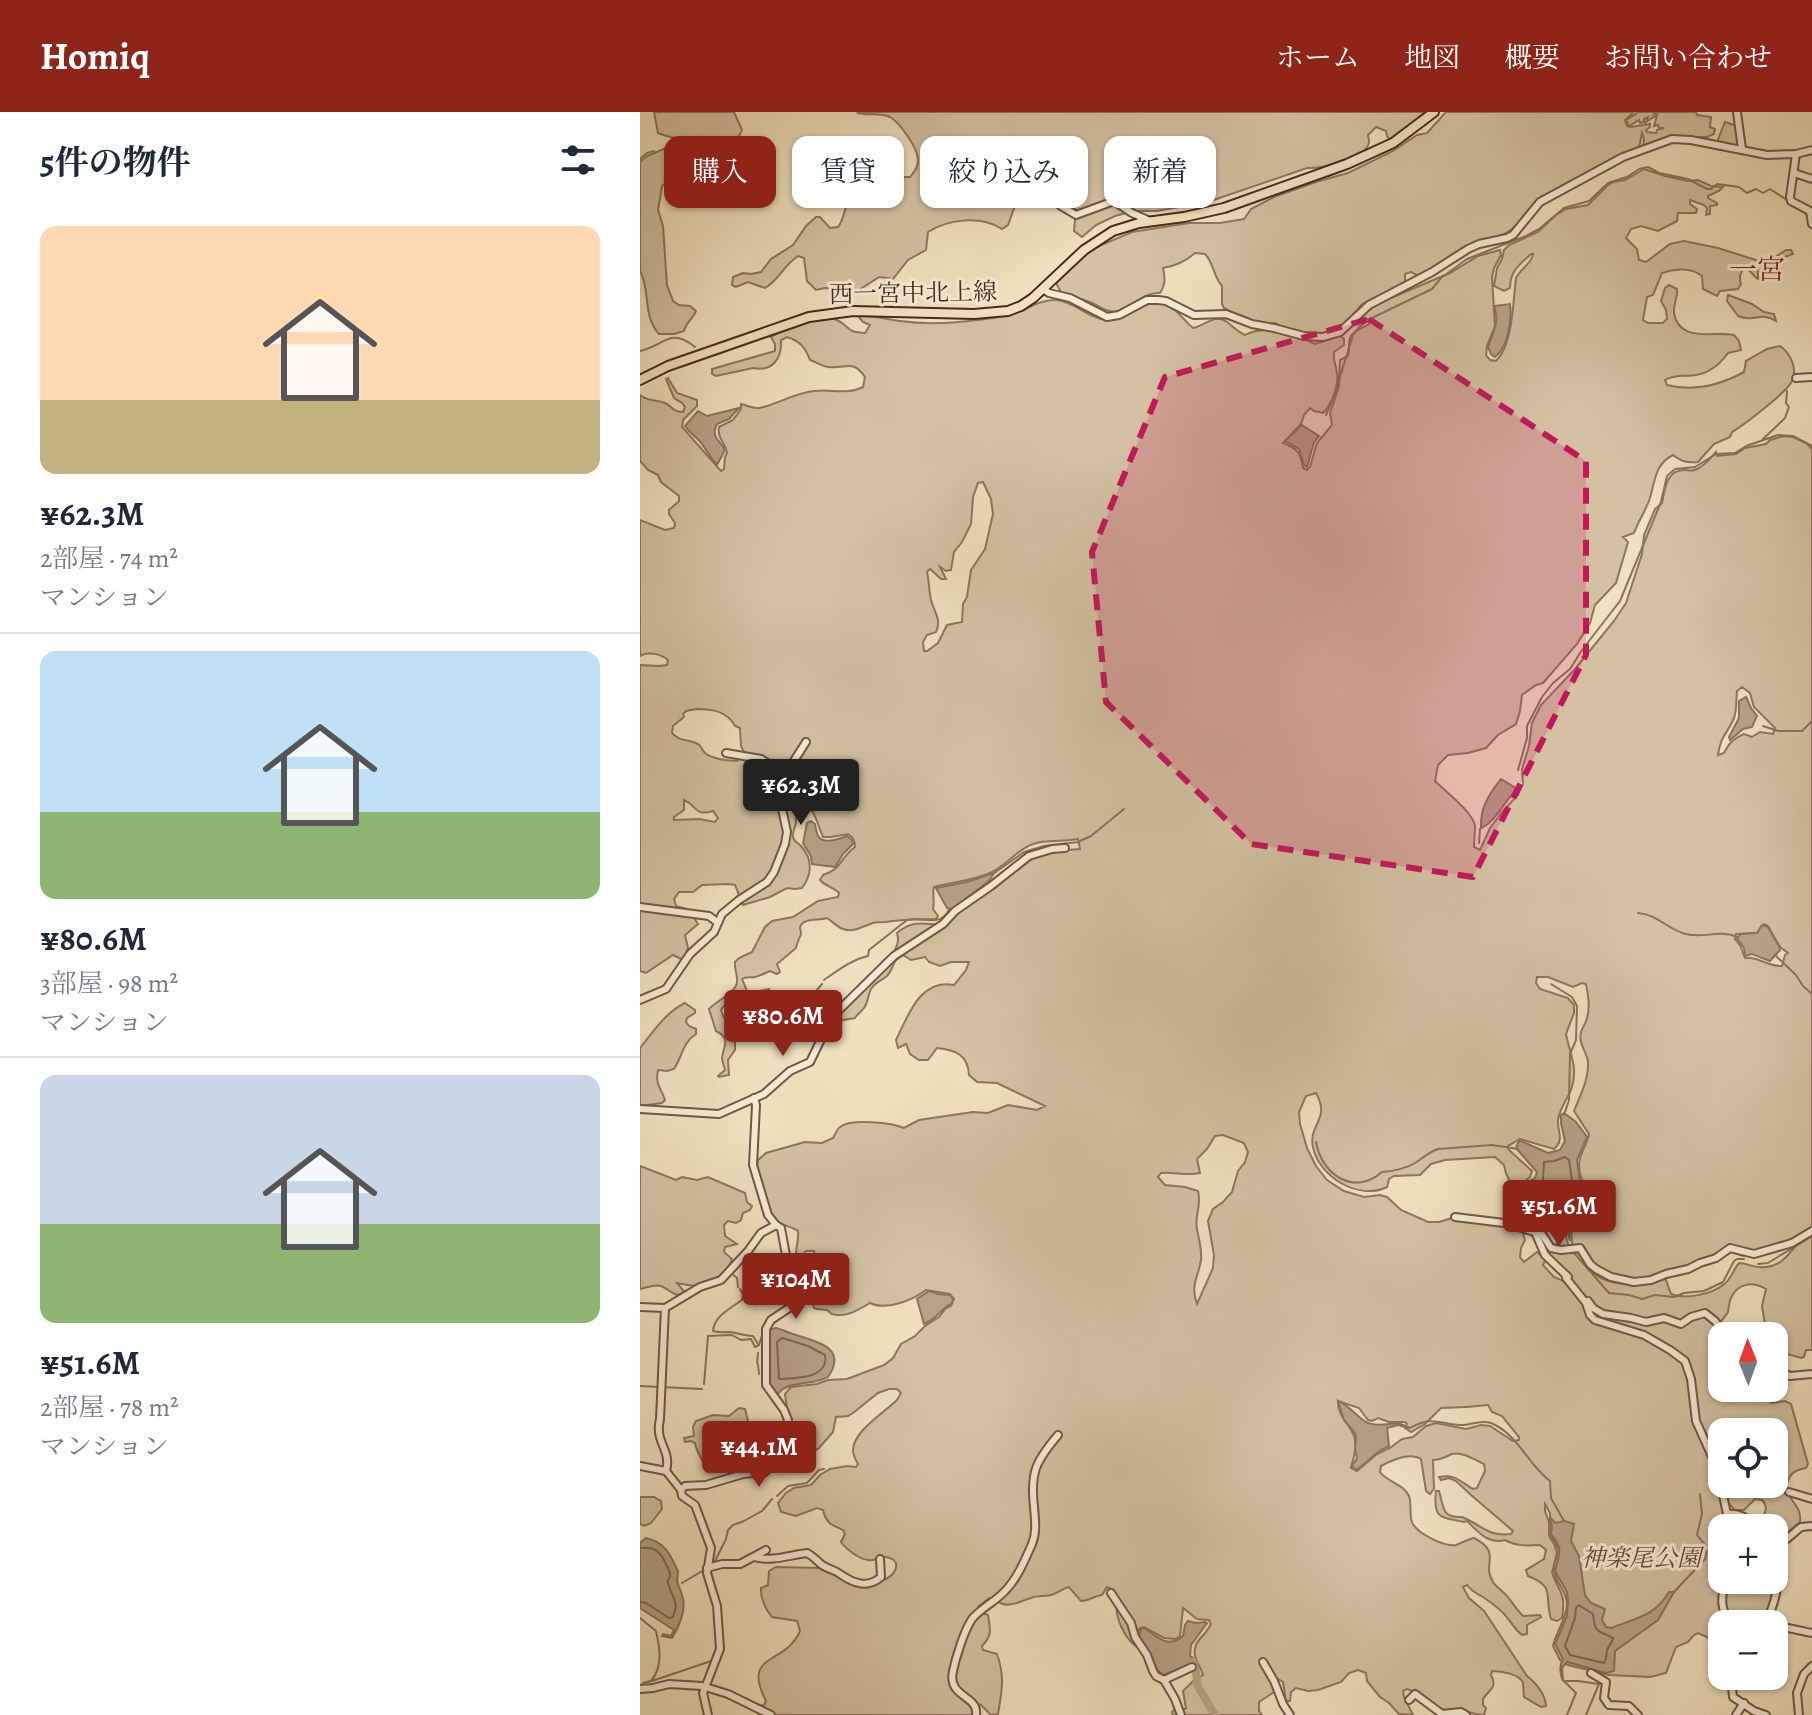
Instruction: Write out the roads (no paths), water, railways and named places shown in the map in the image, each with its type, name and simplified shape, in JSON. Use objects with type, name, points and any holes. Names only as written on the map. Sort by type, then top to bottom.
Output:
[{"type":"main road","name":"西一宮中北上線","points":[[640,380],[668,366],[809,317],[853,311],[1008,311],[1021,306],[1043,289],[1097,240],[1126,226],[1224,208],[1347,164],[1393,143],[1434,112]]},
{"type":"street","points":[[1737,112],[1742,149]]},
{"type":"street","points":[[1043,289],[1070,298],[1107,317],[1119,315],[1147,300],[1158,300],[1194,315],[1226,314],[1252,324],[1304,336],[1334,335],[1346,328],[1369,305],[1468,249],[1513,235],[1540,202],[1623,157],[1680,138],[1767,155],[1812,150]]},
{"type":"street","points":[[1796,154],[1790,197],[1791,201],[1799,201],[1811,211],[1812,224]]},
{"type":"street","points":[[1794,173],[1812,179]]},
{"type":"street","points":[[1064,208],[1076,215],[1114,201],[1150,221]]},
{"type":"street","points":[[1796,378],[1812,377]]},
{"type":"street","points":[[778,786],[806,742]]},
{"type":"street","points":[[640,1000],[668,987],[690,954],[714,932],[722,914],[767,882],[785,844],[787,832],[773,767],[765,760],[726,753]]},
{"type":"street","points":[[640,1109],[714,1114],[764,1094],[790,1071],[810,1062],[838,1011],[894,956],[943,924],[955,911],[1029,856],[1065,848]]},
{"type":"street","points":[[640,907],[709,916],[717,922]]},
{"type":"street","points":[[681,1490],[685,1486],[706,1485],[743,1474],[765,1472],[785,1431],[787,1415],[766,1385],[766,1329],[771,1320],[796,1304],[801,1294],[788,1266],[781,1228],[768,1215],[753,1165],[754,1098]]},
{"type":"street","points":[[1455,1217],[1504,1223],[1542,1234],[1551,1248],[1556,1250],[1580,1248],[1590,1264],[1605,1274],[1643,1282],[1716,1258],[1730,1248],[1754,1254],[1792,1243],[1812,1231]]},
{"type":"street","points":[[640,1307],[665,1308],[700,1287],[721,1280],[761,1233],[776,1225]]},
{"type":"street","points":[[1535,1232],[1545,1255],[1597,1312],[1646,1322],[1664,1318],[1681,1324],[1705,1313],[1716,1322]]},
{"type":"street","points":[[1566,1275],[1595,1320],[1644,1335],[1685,1361],[1691,1379],[1696,1421],[1717,1468],[1727,1514]]},
{"type":"street","points":[[665,1308],[658,1427],[659,1439],[668,1456],[666,1471]]},
{"type":"street","points":[[1788,1375],[1812,1374]]},
{"type":"street","points":[[976,1715],[974,1704],[954,1687],[952,1673],[955,1662],[970,1622],[1009,1586],[1032,1544],[1035,1532],[1034,1475],[1045,1450],[1058,1435]]},
{"type":"street","points":[[640,1466],[666,1471],[682,1496],[695,1505],[710,1544],[707,1568],[717,1606],[720,1649],[703,1697],[708,1715]]},
{"type":"street","points":[[1789,1492],[1812,1499]]},
{"type":"street","points":[[1788,1538],[1801,1527],[1812,1526]]},
{"type":"street","points":[[707,1568],[740,1564],[766,1550]]},
{"type":"street","points":[[754,1557],[764,1560],[810,1552],[825,1567],[862,1584],[873,1583],[881,1577],[880,1559]]},
{"type":"street","points":[[1111,1593],[1131,1623],[1156,1676],[1164,1680],[1175,1699],[1181,1715]]},
{"type":"street","points":[[1788,1628],[1812,1633]]},
{"type":"street","points":[[1263,1662],[1290,1715]]},
{"type":"street","points":[[1799,1715],[1797,1693],[1804,1674],[1812,1666]]},
{"type":"street","points":[[1164,1680],[1192,1667]]},
{"type":"street","points":[[1591,1673],[1606,1682],[1604,1698],[1609,1705],[1629,1706],[1638,1715]]},
{"type":"street","points":[[640,1689],[669,1684],[705,1687],[728,1694],[771,1715]]},
{"type":"street","points":[[1732,1690],[1733,1697],[1766,1715]]},
{"type":"street","points":[[1409,1700],[1415,1694],[1442,1714],[1461,1712],[1466,1715]]},
{"type":"street","points":[[1736,1715],[1744,1703]]},
{"type":"water","points":[[1510,304],[1508,333],[1495,357],[1488,347],[1496,322],[1494,306]]},
{"type":"water","points":[[739,408],[715,428],[715,435],[725,450],[717,465],[685,426],[698,411],[707,416]]},
{"type":"water","points":[[1302,425],[1319,436],[1314,442],[1307,467],[1299,449],[1285,441]]},
{"type":"water","points":[[1746,697],[1757,716],[1752,727],[1743,729],[1730,740],[1739,718],[1739,701]]},
{"type":"water","points":[[1501,779],[1517,789],[1491,821],[1481,828],[1486,802]]},
{"type":"water","points":[[811,821],[820,839],[847,836],[852,840],[853,844],[835,867],[812,864],[803,843],[807,823]]},
{"type":"water","points":[[994,873],[989,881],[951,910],[936,888],[967,882]]},
{"type":"water","points":[[1762,925],[1768,927],[1780,948],[1770,961],[1752,954],[1745,956],[1737,938],[1741,934],[1757,933]]},
{"type":"water","points":[[1564,1113],[1576,1122],[1587,1137],[1577,1160],[1582,1200],[1554,1198],[1560,1212],[1572,1214],[1570,1241],[1567,1230],[1570,1215],[1559,1213],[1543,1193],[1525,1189],[1526,1183],[1535,1178],[1537,1172],[1516,1148],[1521,1141],[1548,1153],[1560,1150],[1565,1141],[1561,1123]]},
{"type":"water","points":[[929,1291],[950,1295],[953,1299],[924,1324],[917,1299]]},
{"type":"water","points":[[776,1328],[827,1347],[834,1359],[828,1377],[788,1387],[778,1394],[769,1379],[769,1330]]},
{"type":"water","points":[[1338,1401],[1369,1424],[1399,1423],[1409,1428],[1398,1425],[1387,1428],[1389,1446],[1356,1470],[1352,1466],[1357,1458],[1355,1433],[1344,1420]]},
{"type":"water","points":[[1550,1517],[1555,1523],[1565,1521],[1574,1524],[1571,1541],[1579,1556],[1585,1595],[1591,1603],[1605,1609],[1602,1620],[1606,1627],[1644,1616],[1657,1607],[1669,1592],[1674,1592],[1658,1620],[1615,1651],[1614,1671],[1606,1673],[1567,1662],[1562,1668],[1563,1681],[1560,1670],[1563,1659],[1555,1644],[1567,1616],[1568,1602],[1567,1592],[1555,1571],[1559,1548],[1551,1534]]},
{"type":"water","points":[[646,1538],[662,1546],[678,1571],[677,1582],[684,1606],[672,1638],[662,1636],[671,1636],[674,1630],[640,1608],[640,1543]]},
{"type":"water","points":[[1188,1621],[1207,1623],[1191,1645],[1190,1656],[1195,1664],[1163,1675],[1155,1668],[1149,1653],[1138,1640],[1141,1629],[1173,1642],[1183,1636]]},
{"type":"waterway","points":[[640,159],[654,151]]},
{"type":"waterway","points":[[1326,415],[1353,335],[1359,327],[1432,289],[1441,278],[1467,259],[1526,236],[1564,208],[1589,201],[1608,183],[1648,167],[1659,173],[1688,179],[1707,189],[1717,184],[1739,187],[1747,193],[1756,189],[1763,193],[1770,189],[1790,202]]},
{"type":"waterway","points":[[640,351],[673,338],[695,347]]},
{"type":"waterway","points":[[1763,439],[1785,418],[1789,407],[1786,403],[1787,391]]},
{"type":"waterway","points":[[1518,770],[1527,738],[1527,726],[1542,697],[1570,669],[1620,601],[1661,502],[1667,476],[1675,469],[1695,467],[1716,454],[1735,453],[1778,435],[1793,436],[1812,446]]},
{"type":"waterway","points":[[1763,726],[1778,731],[1802,731],[1812,721]]},
{"type":"waterway","points":[[993,874],[1024,852],[1078,842],[1091,836],[1124,809]]},
{"type":"waterway","points":[[1479,843],[1480,829]]},
{"type":"waterway","points":[[824,980],[868,956],[869,950],[907,920],[941,919],[949,910]]},
{"type":"waterway","points":[[1638,913],[1651,916],[1686,934],[1738,937]]},
{"type":"waterway","points":[[1775,955],[1812,994]]},
{"type":"waterway","points":[[792,1029],[793,1018],[822,984]]},
{"type":"waterway","points":[[1551,984],[1572,997],[1577,1006],[1576,1040],[1570,1054],[1569,1100],[1564,1115]]},
{"type":"waterway","points":[[1316,1142],[1319,1154],[1332,1173],[1351,1182],[1361,1182],[1382,1172],[1407,1167],[1438,1149],[1492,1145],[1518,1149]]},
{"type":"waterway","points":[[1758,1264],[1768,1263],[1812,1236]]},
{"type":"waterway","points":[[1574,1253],[1609,1293],[1642,1299],[1704,1291],[1723,1282],[1734,1261],[1744,1259]]},
{"type":"waterway","points":[[731,1273],[737,1278],[738,1287]]},
{"type":"waterway","points":[[740,1289],[742,1300],[720,1317],[713,1331],[753,1336],[758,1344]]},
{"type":"waterway","points":[[704,1384],[708,1336],[732,1335],[741,1340],[751,1339],[755,1347],[759,1345],[764,1329]]},
{"type":"waterway","points":[[757,1363],[758,1353]]},
{"type":"waterway","points":[[758,1364],[759,1374]]},
{"type":"waterway","points":[[640,1386],[702,1389]]},
{"type":"waterway","points":[[1408,1427],[1429,1421],[1463,1425],[1483,1422],[1500,1428],[1509,1434],[1550,1481],[1551,1498],[1564,1521]]},
{"type":"waterway","points":[[777,1496],[788,1486],[807,1483],[819,1470],[824,1469]]},
{"type":"waterway","points":[[1674,1592],[1705,1559],[1705,1546],[1697,1535],[1702,1514],[1700,1494]]},
{"type":"waterway","points":[[714,1563],[728,1530],[762,1511],[772,1499]]},
{"type":"waterway","points":[[682,1583],[704,1570]]},
{"type":"waterway","points":[[640,1618],[656,1631],[659,1651],[655,1676],[643,1683]]},
{"type":"waterway","points":[[652,1681],[711,1661]]},
{"type":"waterway","points":[[1193,1662],[1197,1685],[1215,1715]]},
{"type":"waterway","points":[[1563,1680],[1576,1693],[1567,1715]]},
{"type":"waterway","points":[[1566,1681],[1599,1684],[1586,1715]]},
{"type":"district","name":"一宮","points":[[1757,270]]},
{"type":"park label","name":"神楽尾公園","points":[[1641,1558]]}]
